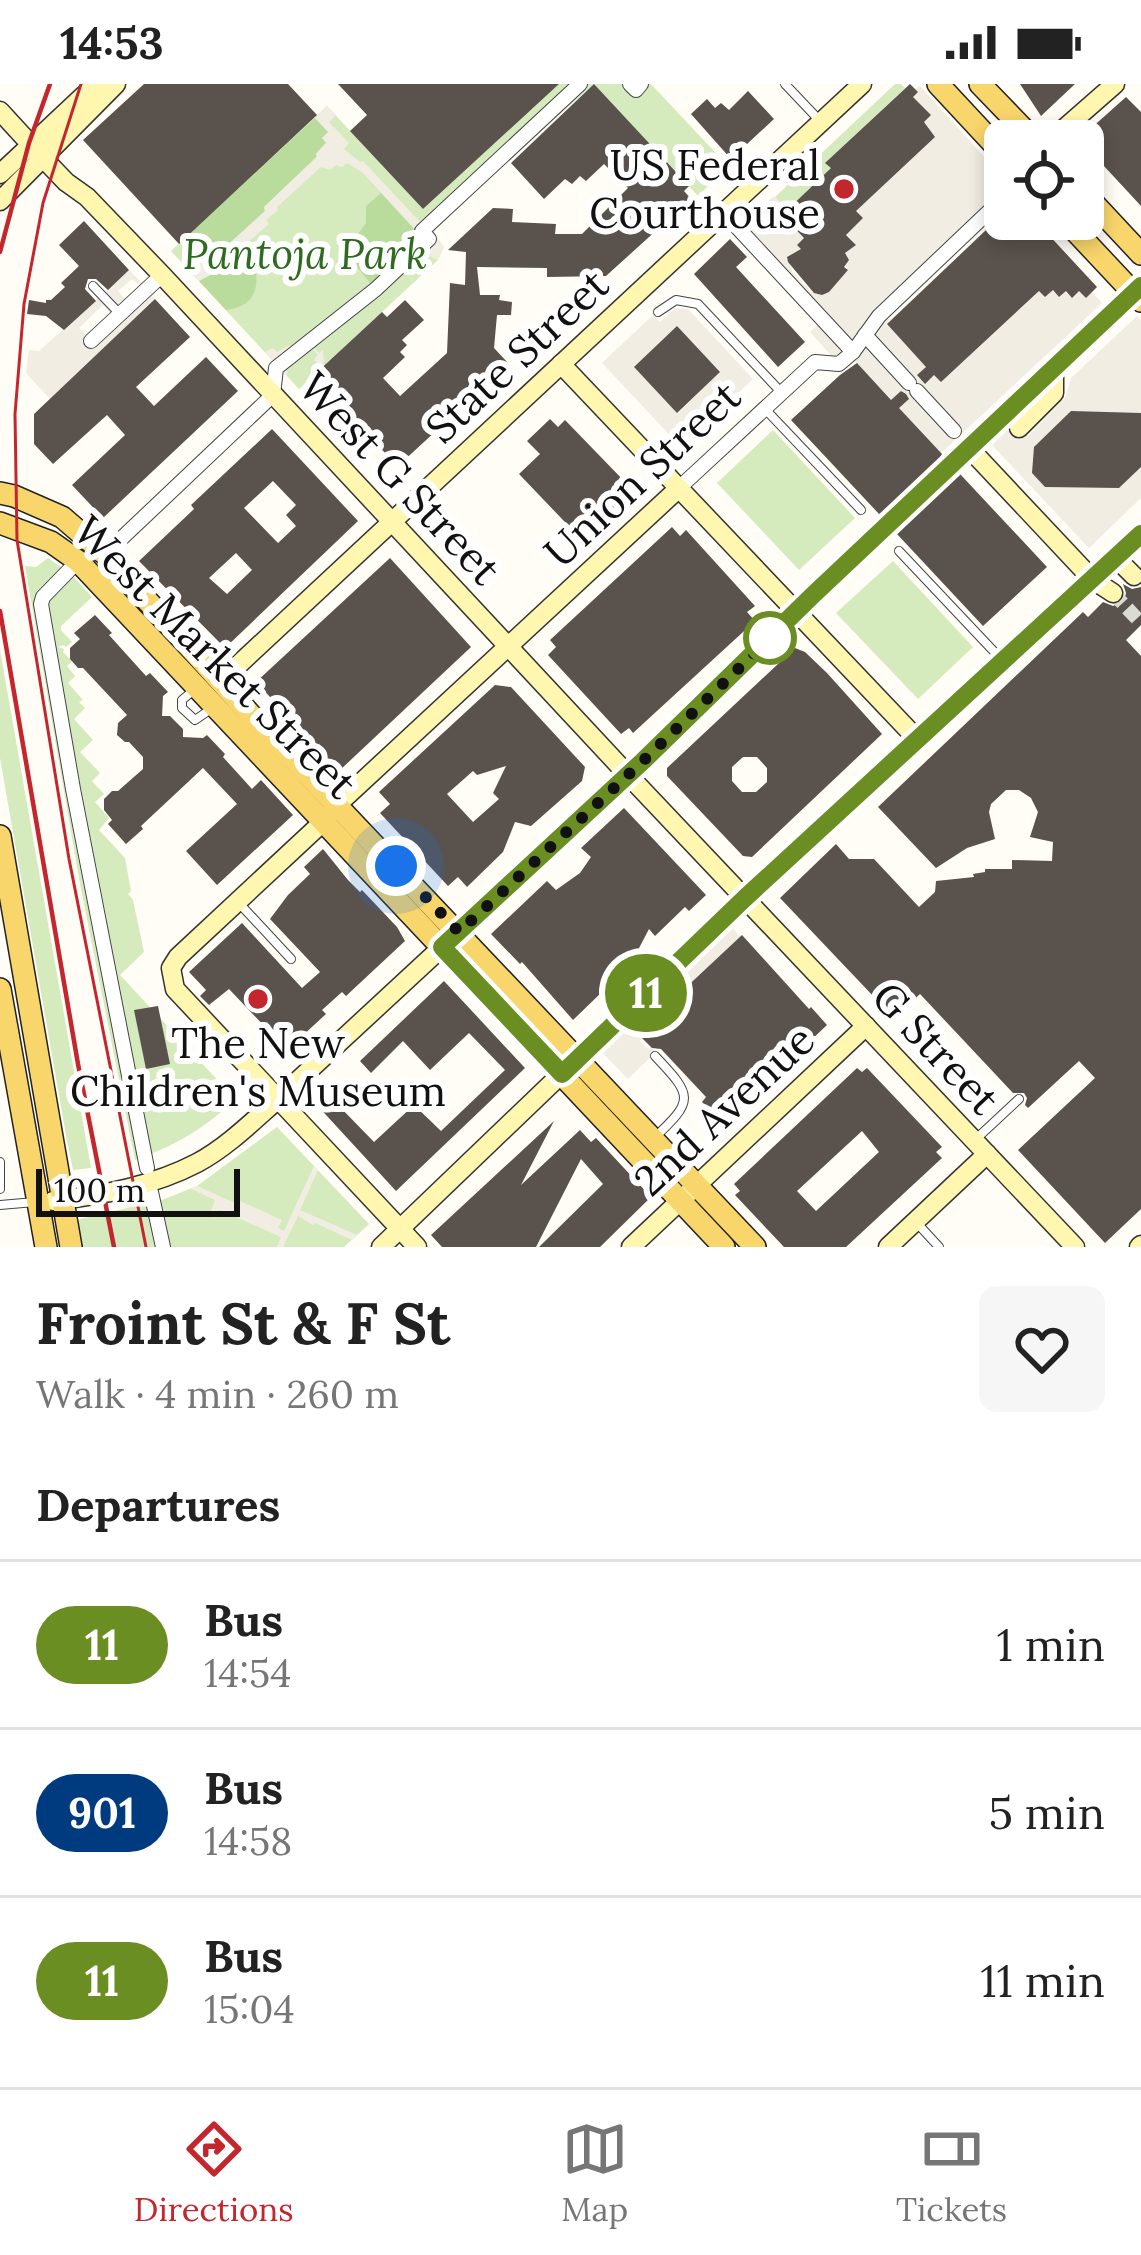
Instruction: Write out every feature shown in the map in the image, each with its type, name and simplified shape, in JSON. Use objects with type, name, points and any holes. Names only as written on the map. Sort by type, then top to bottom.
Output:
[{"type":"main road","points":[[0,201],[96,84]]},
{"type":"main road","points":[[0,174],[37,152],[116,84]]},
{"type":"main road","points":[[938,84],[984,133]]},
{"type":"main road","points":[[980,84],[1015,120]]},
{"type":"main road","points":[[1074,120],[1115,84]]},
{"type":"main road","name":"State Street","points":[[220,681],[821,122],[849,88]]},
{"type":"main road","name":"West G Street","points":[[0,111],[162,275],[745,898]]},
{"type":"main road","points":[[1104,214],[1141,254]]},
{"type":"main road","points":[[951,464],[1138,293],[1085,240]]},
{"type":"main road","points":[[561,364],[917,739]]},
{"type":"main road","points":[[1019,428],[1054,393],[1054,366]]},
{"type":"main road","points":[[969,448],[1093,580],[1113,593]]},
{"type":"main road","name":"Union Street","points":[[278,1099],[175,989],[171,968],[178,957],[679,488]]},
{"type":"main road","name":"West Market Street","points":[[0,494],[62,517],[105,554],[241,704],[331,813],[570,1066]]},
{"type":"main road","name":"West Market Street","points":[[0,523],[51,542],[77,561],[213,706],[331,813]]},
{"type":"main road","points":[[37,1202],[133,1187],[196,1164],[278,1099],[628,776],[888,524]]},
{"type":"main road","points":[[381,1247],[745,898],[1141,534]]},
{"type":"main road","points":[[1116,558],[1133,577]]},
{"type":"main road","points":[[160,648],[179,652],[198,670],[220,681]]},
{"type":"main road","points":[[196,688],[207,687],[241,704]]},
{"type":"main road","points":[[0,836],[71,1247]]},
{"type":"main road","name":"G Street","points":[[745,898],[1075,1247]]},
{"type":"main road","points":[[0,991],[46,1247]]},
{"type":"main road","name":"2nd Avenue","points":[[632,1247],[866,1026]]},
{"type":"main road","points":[[570,1066],[601,1115],[755,1247]]},
{"type":"main road","points":[[570,1066],[655,1130],[724,1247]]},
{"type":"main road","points":[[278,1099],[418,1247]]},
{"type":"main road","points":[[601,1115],[613,1114],[633,1129],[655,1130]]},
{"type":"main road","points":[[889,1246],[980,1147]]},
{"type":"street","points":[[105,554],[273,395],[276,368],[376,290],[429,239],[422,230],[580,84]]},
{"type":"street","points":[[630,84],[636,90],[641,84]]},
{"type":"street","points":[[736,226],[853,352],[879,316],[984,216]]},
{"type":"street","points":[[91,341],[162,275]]},
{"type":"street","points":[[866,335],[954,431]]},
{"type":"street","name":"Union Street","points":[[679,488],[815,362],[839,364],[853,352]]},
{"type":"street","points":[[77,561],[41,604],[147,1168]]},
{"type":"street","points":[[151,1192],[163,1247]]},
{"type":"lane","points":[[785,84],[821,122]]},
{"type":"lane","points":[[93,286],[120,314]]},
{"type":"lane","points":[[658,312],[676,299],[698,304],[782,394]]},
{"type":"lane","points":[[765,409],[861,510]]},
{"type":"lane","points":[[899,551],[1003,661]]},
{"type":"lane","points":[[237,901],[291,959]]},
{"type":"lane","points":[[655,1056],[679,1081],[685,1096],[681,1111],[655,1130]]},
{"type":"lane","points":[[980,1147],[1019,1099]]},
{"type":"lane","points":[[0,1162],[0,1189]]},
{"type":"lane","points":[[0,1205],[37,1202]]},
{"type":"lane","points":[[915,1221],[939,1247]]},
{"type":"green space","name":"Pantoja Park","points":[[559,84],[594,84],[433,232],[444,247],[438,260],[299,389],[171,251],[327,106],[423,209]]},
{"type":"green space","points":[[594,84],[651,84],[728,166],[698,196]]},
{"type":"green space","points":[[895,84],[905,88],[826,162],[831,168],[787,210],[775,197]]},
{"type":"green space","points":[[315,118],[329,132],[317,156],[210,261],[190,263],[183,240]]},
{"type":"green space","points":[[381,193],[416,235],[410,247],[371,284],[353,262],[359,252],[356,237],[366,223],[366,206]]},
{"type":"green space","points":[[248,241],[255,263],[254,294],[239,307],[226,310],[199,281]]},
{"type":"green space","points":[[773,430],[855,518],[799,570],[717,483]]},
{"type":"green space","points":[[48,558],[92,597],[61,626],[72,642],[58,647],[72,661],[67,666],[75,676],[68,683],[85,708],[74,719],[93,740],[80,752],[100,773],[92,781],[104,794],[95,802],[109,818],[99,830],[125,858],[128,894],[144,952],[120,975],[235,1099],[188,1135],[135,1160],[80,884],[25,566],[36,567]]},
{"type":"green space","points":[[893,561],[973,647],[918,699],[836,613]]},
{"type":"green space","points":[[0,650],[91,1168],[73,1170],[67,1141],[0,758]]},
{"type":"green space","points":[[277,1127],[369,1224],[344,1247],[81,1247],[80,1219],[162,1200],[197,1186]]},
{"type":"shaded area","points":[[920,86],[984,157],[984,225],[886,317],[887,324],[941,382],[1039,291],[1045,297],[1053,290],[1059,297],[1066,291],[1072,297],[1079,291],[1086,298],[1092,292],[1102,303],[941,453],[851,357],[839,364],[810,332],[819,324],[735,231],[774,196],[787,210],[782,216],[807,235],[803,251],[787,257],[793,273],[812,292],[829,292],[848,270],[840,257],[856,245],[847,234],[863,218],[856,211],[929,128],[924,122],[931,115],[913,97],[918,92],[915,89]]},
{"type":"shaded area","points":[[327,106],[336,115],[329,122],[349,143],[344,149],[363,161],[420,222],[426,222],[444,247],[438,260],[429,256],[406,266],[312,346],[319,353],[323,350],[321,368],[310,346],[285,367],[286,375],[265,352],[292,346],[334,316],[409,247],[415,235],[414,228],[362,172],[347,163],[330,170],[321,167],[277,207],[266,220],[269,224],[199,281],[182,263],[186,259],[210,261],[317,157],[328,132],[315,118]]},
{"type":"shaded area","points":[[129,270],[142,283],[132,279],[118,291],[125,299],[110,312],[103,305],[79,328],[96,345],[150,295],[155,299],[50,399],[26,373],[29,350],[39,351]]},
{"type":"shaded area","points":[[675,308],[688,309],[753,379],[681,447],[602,363],[653,315],[660,322]],"holes":[[[677,327],[720,372],[678,413],[634,367]]]},
{"type":"shaded area","points":[[1137,316],[1141,320],[1141,413],[1033,473],[1046,487],[1119,488],[1141,467],[1141,498],[1089,548],[991,444],[1014,423],[1028,436],[1065,398],[1071,378]]},
{"type":"shaded area","points":[[732,927],[740,937],[648,1024],[652,1028],[640,1041],[656,1052],[628,1079],[602,1052]]},
{"type":"shaded area","points":[[314,1166],[318,1170],[300,1210],[357,1235],[352,1240],[298,1216],[283,1247],[277,1247],[281,1237],[220,1210],[215,1218],[209,1216],[215,1200],[191,1189],[197,1186],[235,1203],[238,1200],[282,1220],[278,1228],[284,1231]]},
{"type":"building","points":[[144,84],[288,84],[317,115],[179,244],[83,140]]},
{"type":"building","points":[[338,84],[559,84],[423,209],[350,131],[367,115]]},
{"type":"building","points":[[594,84],[689,186],[684,191],[691,199],[606,276],[547,277],[547,268],[477,267],[480,295],[500,295],[499,300],[512,302],[511,315],[497,315],[494,348],[509,364],[400,464],[396,460],[388,467],[379,458],[385,453],[333,397],[315,385],[314,375],[382,312],[387,317],[405,300],[424,320],[402,340],[407,345],[400,352],[405,357],[383,378],[400,396],[447,353],[450,283],[465,285],[466,252],[448,250],[493,208],[513,209],[512,222],[556,224],[555,234],[582,234],[628,188],[604,164],[586,181],[580,176],[572,184],[565,179],[544,199],[511,163]]},
{"type":"building","name":"US Federal Courthouse","points":[[910,84],[918,92],[913,97],[931,115],[924,122],[935,137],[856,211],[863,218],[846,235],[856,245],[845,253],[848,270],[829,292],[814,293],[788,262],[787,257],[801,249],[797,245],[804,238],[782,215],[831,168],[825,163]]},
{"type":"building","points":[[1020,84],[1075,84],[1041,116]]},
{"type":"building","points":[[748,91],[774,119],[731,159],[691,114],[707,99],[715,108],[721,103],[729,110]]},
{"type":"building","points":[[1126,97],[1141,112],[1141,206],[1104,166],[1104,120],[1100,120]]},
{"type":"building","points":[[84,221],[129,270],[108,290],[96,279],[88,279],[85,289],[96,301],[64,330],[46,316],[27,314],[29,300],[46,303],[65,287],[61,283],[79,266],[59,245]]},
{"type":"building","points":[[984,232],[984,240],[1053,240],[1097,287],[1086,298],[1079,291],[1072,298],[1066,291],[1059,297],[1053,290],[1045,297],[1039,291],[941,382],[934,375],[925,384],[917,375],[926,367],[887,324]]},
{"type":"building","points":[[730,239],[747,257],[736,267],[805,342],[778,367],[694,274]]},
{"type":"building","points":[[155,299],[190,337],[136,387],[154,406],[206,357],[238,391],[103,518],[72,485],[125,435],[107,415],[53,464],[34,444],[34,414]]},
{"type":"building","points":[[677,326],[720,372],[677,413],[634,367]]},
{"type":"building","points":[[857,363],[891,400],[901,391],[906,394],[909,399],[899,408],[942,454],[940,472],[948,477],[960,474],[1047,567],[983,626],[897,534],[901,527],[898,516],[891,511],[879,514],[791,420]]},
{"type":"building","points":[[1071,411],[1141,413],[1141,467],[1119,488],[1045,487],[1032,473],[1034,447]]},
{"type":"building","points":[[550,419],[558,427],[565,420],[627,484],[620,490],[627,497],[585,543],[519,474],[540,454],[527,441]]},
{"type":"building","points":[[272,429],[358,521],[225,648],[139,561],[194,509],[191,505]],"holes":[[[273,481],[296,505],[286,515],[296,526],[278,543],[244,508]],[[236,553],[252,570],[227,594],[209,578]]]},
{"type":"building","points":[[672,527],[680,536],[686,530],[755,606],[747,612],[755,621],[633,733],[629,728],[621,734],[548,655],[556,647],[550,640]]},
{"type":"building","points":[[390,558],[471,647],[339,771],[256,682]]},
{"type":"building","points":[[1123,584],[1141,587],[1141,625],[1126,640],[1141,656],[1141,1209],[1105,1243],[1018,1150],[1095,1078],[1079,1061],[1028,1108],[1024,1093],[1013,1093],[920,994],[894,1018],[780,898],[836,844],[849,859],[874,859],[919,907],[935,892],[936,881],[974,877],[985,869],[1012,869],[1012,860],[1052,861],[1053,842],[1030,837],[1038,812],[1031,798],[1019,790],[1006,790],[991,804],[995,839],[967,848],[936,868],[878,807],[1083,612],[1088,617],[1103,602],[1113,606],[1124,601]]},
{"type":"building","points":[[95,615],[146,676],[150,673],[168,692],[163,696],[162,716],[170,716],[183,729],[183,737],[207,735],[252,789],[261,780],[293,815],[217,885],[186,851],[237,804],[203,768],[126,844],[108,824],[112,820],[104,810],[104,799],[143,769],[143,757],[117,735],[118,723],[127,715],[70,659],[70,648],[80,639],[74,633]]},
{"type":"building","points":[[795,648],[827,673],[882,734],[752,857],[743,856],[667,776],[667,768]],"holes":[[[743,757],[757,757],[767,768],[767,782],[756,792],[742,792],[732,781],[732,767]]]},
{"type":"building","points":[[495,685],[511,687],[585,767],[582,781],[531,826],[515,822],[503,852],[467,887],[458,877],[448,886],[380,813],[390,804],[379,792]],"holes":[[[506,766],[493,793],[499,799],[473,822],[447,794],[473,771],[477,775]]]},
{"type":"building","points":[[624,808],[706,895],[689,911],[685,907],[655,936],[649,929],[638,950],[573,1020],[491,934],[547,881],[556,890],[580,873],[591,857],[581,848]]},
{"type":"building","points":[[323,849],[405,941],[346,996],[342,992],[322,1010],[326,1014],[287,1050],[229,989],[209,1005],[200,996],[206,990],[189,972],[242,923],[302,988],[320,972],[270,919],[310,874],[304,867]]},
{"type":"building","points":[[742,935],[827,1025],[734,1113],[727,1106],[716,1117],[702,1102],[706,1097],[661,1049],[652,1048],[642,1038],[652,1028],[647,1024]]},
{"type":"building","points":[[444,981],[525,1068],[396,1191],[315,1103],[336,1083],[347,1094],[337,1104],[374,1142],[414,1105],[441,1131],[505,1070],[469,1033],[430,1070],[403,1041],[371,1073],[360,1061]]},
{"type":"building","points":[[158,1006],[170,1064],[146,1069],[134,1010]]},
{"type":"building","points":[[857,1068],[862,1072],[867,1068],[942,1147],[936,1152],[942,1158],[846,1247],[784,1247],[735,1195],[740,1191],[734,1184]],"holes":[[[862,1131],[879,1152],[816,1211],[797,1191]]]},
{"type":"building","points":[[554,1121],[521,1185],[580,1130],[591,1142],[596,1138],[651,1197],[600,1247],[539,1247],[603,1184],[581,1159],[536,1247],[442,1247],[431,1235]]},
{"type":"tunnel","points":[[888,524],[951,464]]},
{"type":"tunnel","points":[[1113,593],[1141,623]]},
{"type":"tram line","points":[[81,84],[43,203],[24,304],[15,414],[17,540],[69,859],[146,1247]]},
{"type":"railway","points":[[0,252],[50,84]]},
{"type":"railway","points":[[0,611],[114,1247]]},
{"type":"bus line","name":"11","points":[[1141,286],[442,947],[562,1074],[745,898],[1141,534]]},
{"type":"place","name":"US Federal Courthouse","points":[[844,189]]},
{"type":"place","name":"The New Children's Museum","points":[[258,999]]},
{"type":"route","points":[[396,866],[459,932],[770,638]]}]
